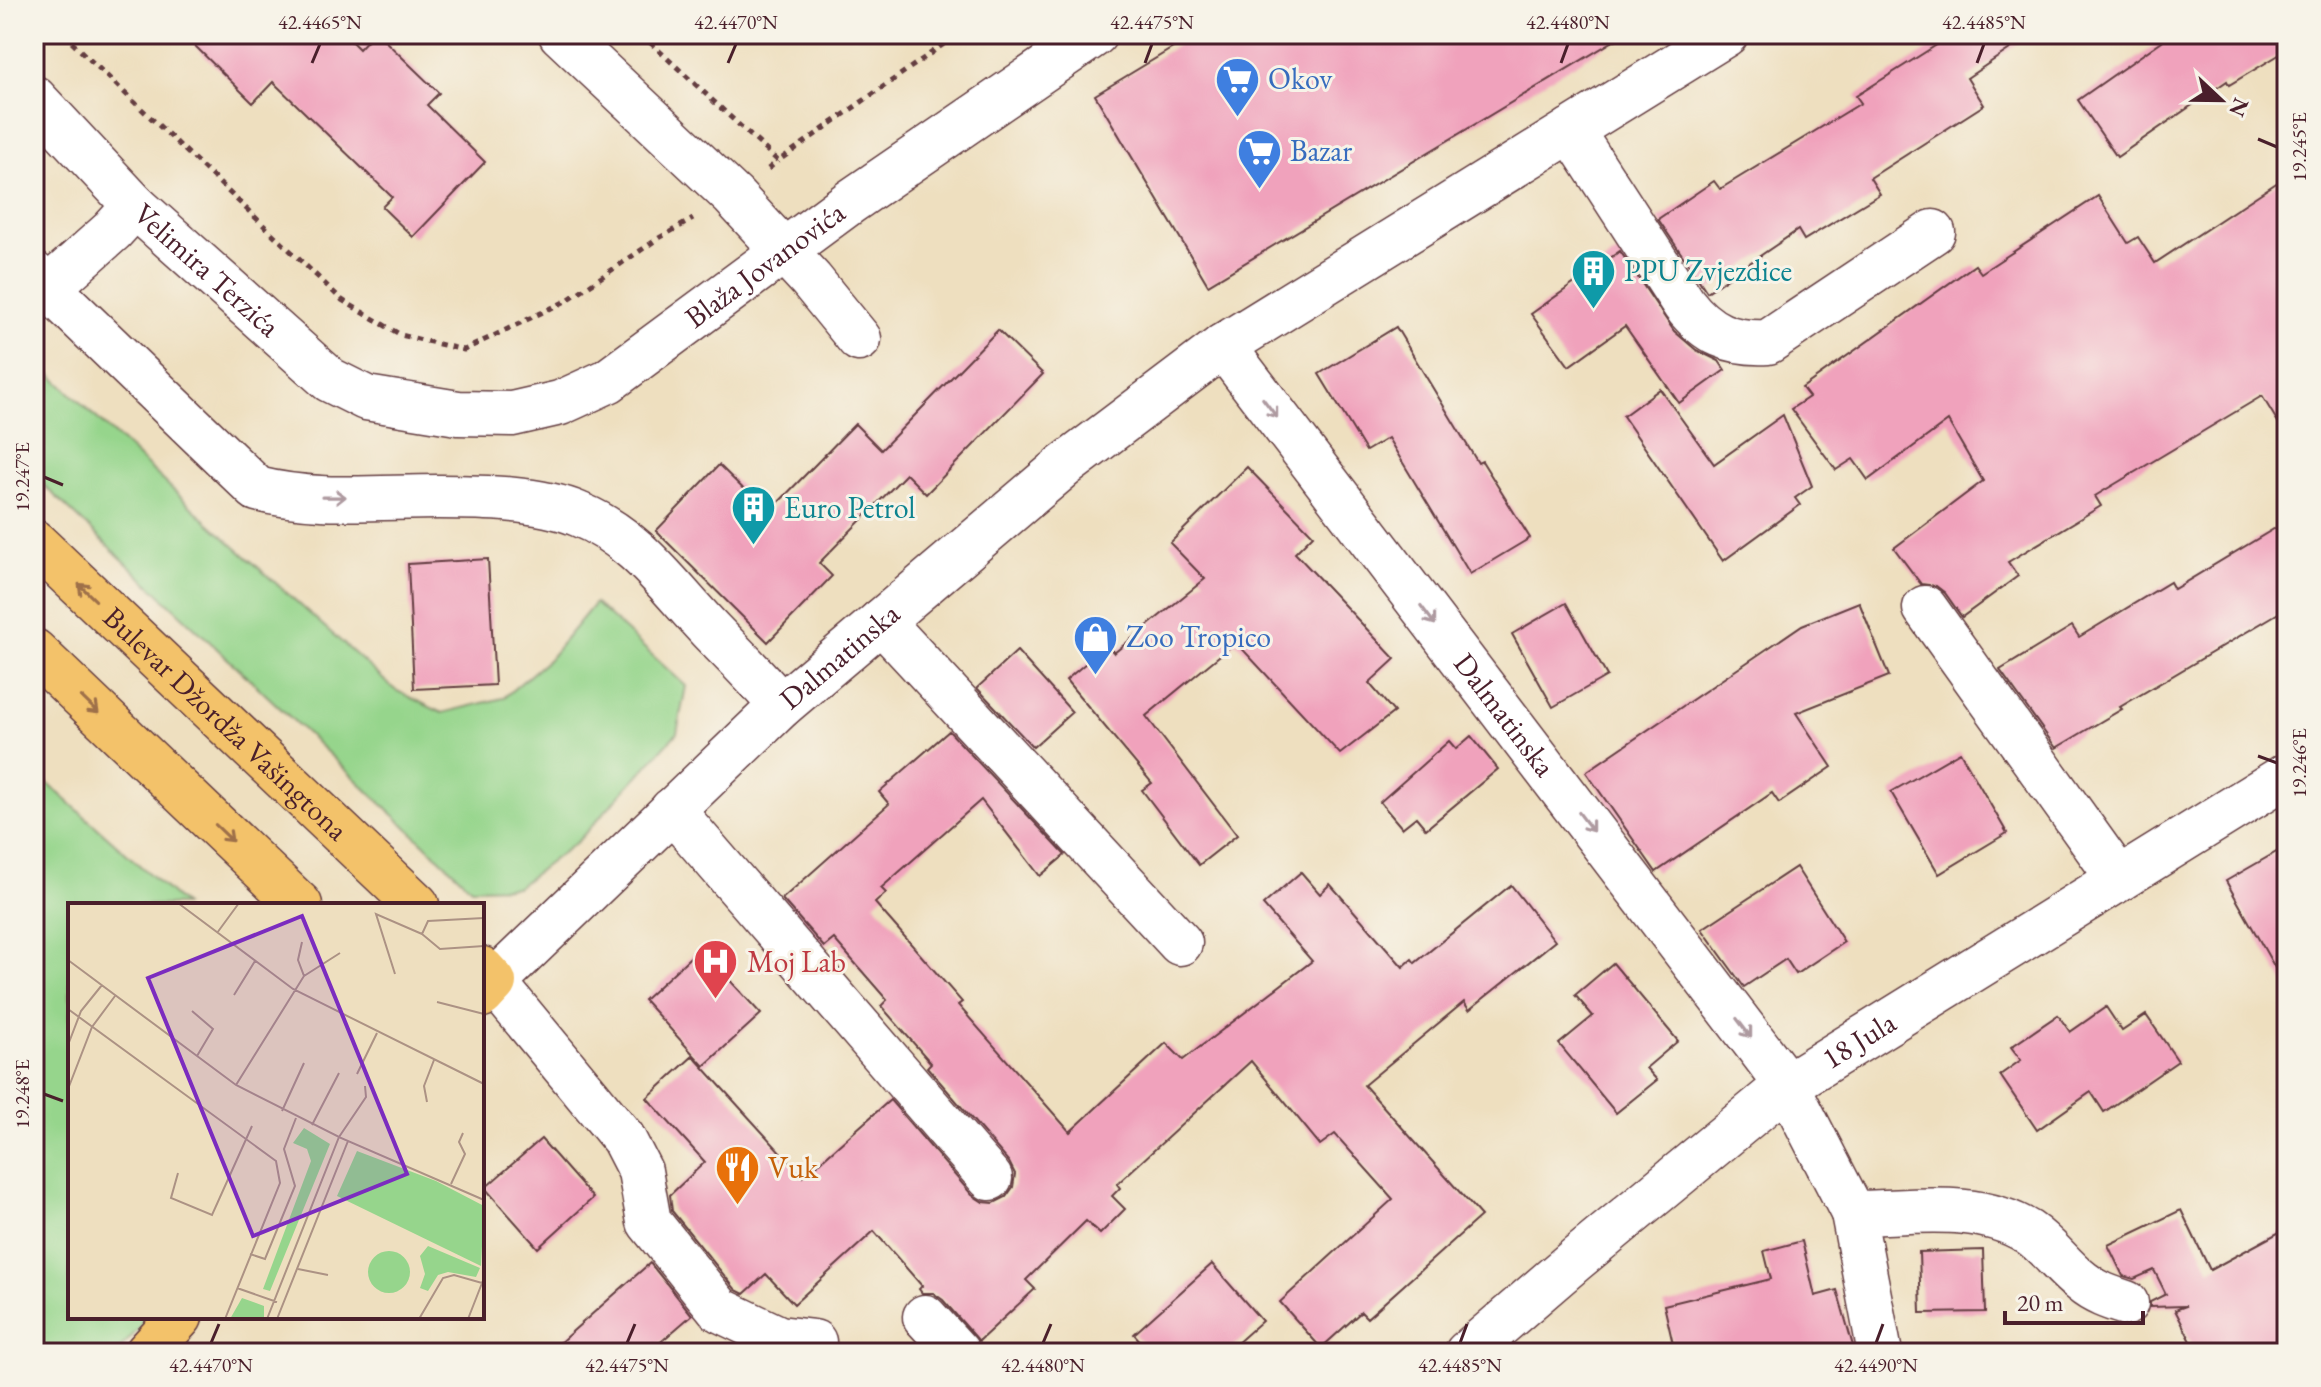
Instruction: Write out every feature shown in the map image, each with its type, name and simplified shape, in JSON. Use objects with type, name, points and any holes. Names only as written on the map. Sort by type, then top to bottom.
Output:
[{"type":"main road","name":"Bulevar Džordža Vašingtona","points":[[34,542],[415,903]]},
{"type":"main road","points":[[34,651],[298,903]]},
{"type":"main road","points":[[147,1353],[178,1319]]},
{"type":"street","points":[[561,34],[733,196],[785,250],[859,339]]},
{"type":"street","name":"Blaža Jovanovića","points":[[405,404],[458,413],[512,414],[560,403],[608,381],[785,250],[1095,34]]},
{"type":"street","name":"Dalmatinska","points":[[486,982],[781,706],[1064,466],[1223,346],[1726,34]]},
{"type":"street","name":"Velimira Terzića","points":[[34,98],[135,206],[330,380],[366,398],[405,404]]},
{"type":"street","points":[[1571,130],[1696,320],[1730,340],[1768,342],[1933,232]]},
{"type":"street","points":[[135,206],[41,281],[257,489],[307,498],[449,497],[533,503],[577,513],[614,533],[649,560],[781,706]]},
{"type":"street","name":"Dalmatinska","points":[[1223,346],[1787,1085],[1853,1213],[1880,1353]]},
{"type":"street","points":[[1925,608],[2119,879]]},
{"type":"street","points":[[881,621],[1180,943]]},
{"type":"street","name":"18 Jula","points":[[1467,1353],[1787,1085],[2287,775]]},
{"type":"street","points":[[672,810],[990,1178]]},
{"type":"street","points":[[486,982],[623,1138],[640,1171],[649,1222],[720,1310],[779,1338],[814,1342]]},
{"type":"street","points":[[1853,1213],[1945,1211],[1992,1217],[2027,1232],[2059,1258],[2080,1281],[2103,1296],[2126,1303]]},
{"type":"street","points":[[925,1317],[958,1353]]},
{"type":"path","points":[[63,34],[342,300],[401,335],[464,350],[566,301],[659,238],[733,196],[958,34]]},
{"type":"path","points":[[641,34],[778,161]]},
{"type":"green space","points":[[34,359],[202,517],[395,690],[442,713],[503,698],[549,659],[595,603],[686,686],[677,733],[578,841],[517,887],[471,888],[34,476]]},
{"type":"green space","points":[[44,780],[182,903],[68,903],[68,1319],[148,1319],[116,1353],[34,1353],[34,790]]},
{"type":"building","points":[[183,34],[344,34],[359,49],[373,34],[378,34],[439,93],[427,105],[485,162],[413,237],[382,207],[392,197],[273,82],[253,103]]},
{"type":"building","name":"Bazar","points":[[1196,34],[1625,34],[1208,285],[1095,95]]},
{"type":"building","points":[[1954,34],[2032,34],[1967,78],[1984,105],[1870,178],[1880,194],[1804,240],[1798,230],[1707,292],[1658,219],[1714,181],[1720,189],[1861,103],[1856,96]]},
{"type":"building","points":[[2172,34],[2287,34],[2287,50],[2229,85],[2227,81],[2117,157],[2078,100]]},
{"type":"building","points":[[2287,176],[2287,437],[2262,396],[2095,496],[2101,506],[2008,562],[2018,576],[1962,617],[1945,593],[1936,586],[1921,584],[1894,548],[1983,481],[1948,421],[1868,480],[1853,459],[1836,470],[1791,409],[1809,397],[1802,388],[1975,265],[1981,273],[2098,196],[2128,243],[2138,237],[2155,263]]},
{"type":"building","name":"PPU Zvjezdice","points":[[1620,251],[1674,331],[1696,350],[1719,361],[1725,370],[1679,403],[1625,326],[1569,366],[1531,314]]},
{"type":"building","points":[[1396,327],[1478,463],[1482,461],[1530,538],[1470,574],[1388,438],[1366,451],[1319,374]]},
{"type":"building","name":"Euro Petrol","points":[[998,330],[1043,374],[926,494],[906,474],[819,563],[832,576],[768,642],[656,531],[719,465],[768,513],[855,424],[881,450]]},
{"type":"building","points":[[1660,389],[1714,464],[1783,415],[1812,486],[1795,498],[1800,505],[1723,561],[1623,416]]},
{"type":"building","points":[[1247,467],[1313,535],[1295,553],[1395,659],[1369,683],[1394,712],[1340,754],[1236,642],[1146,716],[1237,835],[1199,865],[1142,790],[1152,783],[1066,680],[1107,645],[1114,653],[1205,579],[1170,543]]},
{"type":"building","points":[[2287,521],[2287,608],[2056,748],[2000,670],[2072,626],[2079,637],[2170,582],[2174,589]]},
{"type":"building","points":[[488,559],[495,685],[414,689],[408,564]]},
{"type":"building","points":[[1859,602],[1889,676],[1796,713],[1832,767],[1779,803],[1772,793],[1656,872],[1586,772],[1802,625]]},
{"type":"building","points":[[1566,603],[1607,676],[1553,707],[1512,634]]},
{"type":"building","points":[[1017,651],[1072,712],[1033,747],[977,688]]},
{"type":"building","points":[[949,731],[1065,855],[1040,876],[981,800],[881,888],[886,893],[875,903],[962,1002],[958,1005],[1070,1132],[1166,1043],[1183,1060],[1312,961],[1263,905],[1301,872],[1320,894],[1330,884],[1403,967],[1412,959],[1415,963],[1511,885],[1555,941],[1469,1010],[1464,1002],[1364,1085],[1481,1216],[1367,1318],[1361,1312],[1321,1348],[1280,1302],[1393,1199],[1335,1134],[1320,1145],[1251,1061],[1117,1184],[1120,1188],[1112,1196],[1125,1209],[1100,1234],[1086,1221],[1026,1280],[1035,1289],[979,1341],[943,1300],[933,1293],[922,1293],[919,1289],[922,1286],[874,1231],[794,1304],[766,1274],[744,1294],[736,1290],[672,1211],[670,1195],[705,1162],[647,1098],[693,1056],[803,1177],[890,1100],[972,1195],[983,1202],[994,1203],[1006,1197],[1013,1187],[1015,1174],[1009,1162],[927,1067],[931,1063],[881,1006],[887,1000],[834,939],[824,947],[782,899],[889,804],[879,792]]},
{"type":"building","points":[[1471,736],[1498,769],[1426,829],[1416,817],[1402,828],[1380,802],[1449,741],[1456,749]]},
{"type":"building","points":[[1960,752],[2007,833],[1939,874],[1891,792]]},
{"type":"building","points":[[2287,846],[2287,989],[2226,881]]},
{"type":"building","points":[[1796,867],[1844,942],[1796,974],[1786,959],[1744,987],[1702,929]]},
{"type":"building","points":[[700,948],[761,1014],[704,1066],[644,1000]]},
{"type":"building","points":[[1613,963],[1678,1041],[1646,1068],[1657,1080],[1616,1113],[1559,1044],[1593,1016],[1575,995]]},
{"type":"building","points":[[2106,1007],[2122,1031],[2146,1015],[2178,1061],[2104,1112],[2091,1092],[2037,1130],[2000,1075],[2021,1060],[2011,1047],[2058,1015],[2070,1032]]},
{"type":"building","points":[[541,1139],[593,1198],[538,1248],[485,1188]]},
{"type":"building","points":[[2181,1210],[2210,1270],[2287,1228],[2287,1353],[2197,1353],[2175,1310],[2186,1306],[2150,1307],[2150,1302],[2166,1294],[2154,1270],[2134,1279],[2123,1276],[2108,1245]]},
{"type":"building","points":[[1802,1241],[1815,1296],[1837,1290],[1855,1353],[1675,1353],[1664,1305],[1771,1279],[1764,1251]]},
{"type":"building","points":[[1983,1250],[1985,1312],[1921,1313],[1919,1252]]},
{"type":"building","points":[[650,1263],[692,1315],[648,1353],[548,1353]]},
{"type":"building","points":[[1212,1264],[1262,1321],[1226,1353],[1151,1353],[1134,1334]]},
{"type":"place","name":"Okov","points":[[1237,118]]},
{"type":"place","name":"Bazar","points":[[1259,190]]},
{"type":"place","name":"PPU Zvjezdice","points":[[1593,310]]},
{"type":"place","name":"Euro Petrol","points":[[753,547]]},
{"type":"place","name":"Zoo Tropico","points":[[1095,676]]},
{"type":"place","name":"Moj Lab","points":[[716,1001]]},
{"type":"place","name":"Vuk","points":[[737,1207]]}]
